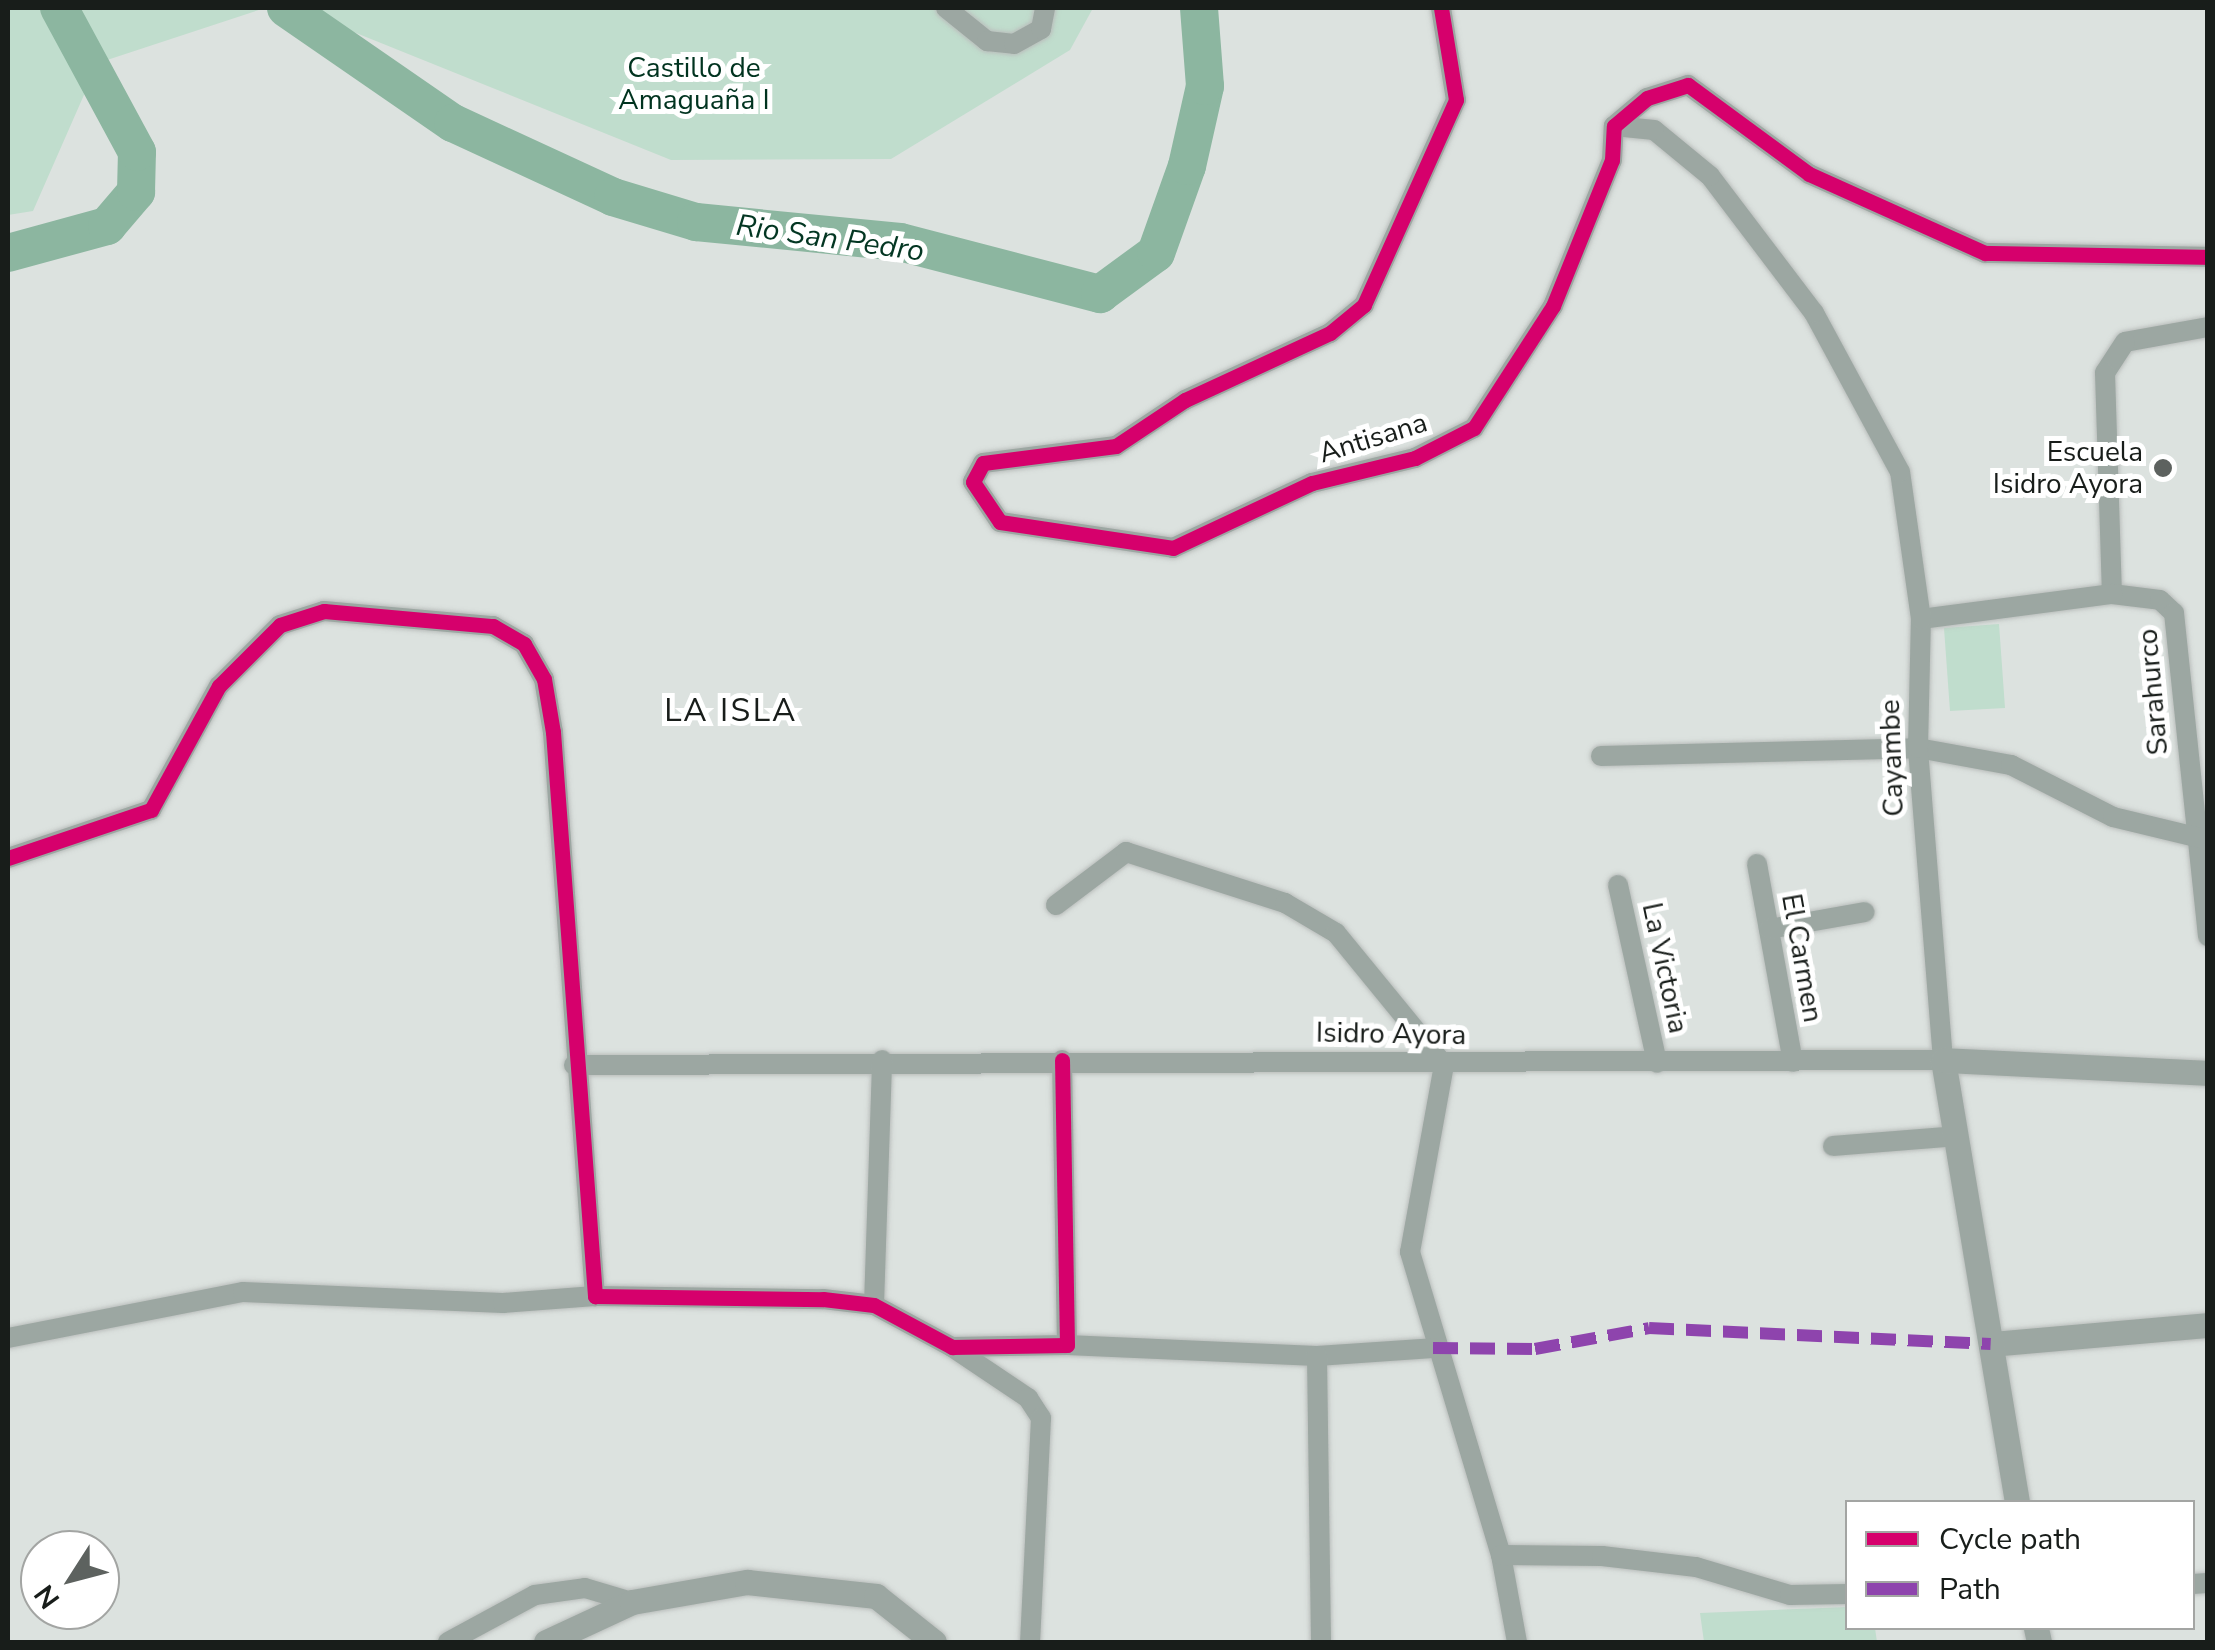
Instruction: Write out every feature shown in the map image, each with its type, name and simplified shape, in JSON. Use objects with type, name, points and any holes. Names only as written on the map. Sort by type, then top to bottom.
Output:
[{"type":"street","points":[[946,8],[987,41],[1014,44],[1041,29],[1045,8]]},
{"type":"street","name":"Antisana","points":[[1441,8],[1456,100],[1364,304],[1330,333],[1185,400],[1116,446],[983,463],[973,482],[1000,522],[1173,548],[1312,483],[1415,458],[1474,428],[1552,306],[1612,160],[1614,126]]},
{"type":"street","points":[[1614,126],[1648,98],[1688,84],[1809,174],[1985,253],[2032,261],[2208,257]]},
{"type":"street","name":"Cayambe","points":[[1614,126],[1654,130],[1682,147],[1814,313],[1900,472],[1921,619],[1918,748],[1943,1060],[2016,1500]]},
{"type":"street","name":"Sarahurco","points":[[2208,327],[2125,342],[2106,361],[2112,594],[2160,600],[2174,613],[2208,936]]},
{"type":"street","points":[[1921,619],[2112,594]]},
{"type":"street","points":[[8,858],[150,810],[219,686],[280,624],[324,612],[493,626],[524,644],[544,679],[594,1296]]},
{"type":"street","points":[[1601,756],[1918,748],[2010,766],[2113,817],[2200,841]]},
{"type":"street","points":[[1056,905],[1126,852],[1284,903],[1336,933],[1444,1065],[1410,1252],[1433,1348],[1500,1554],[1517,1642]]},
{"type":"street","name":"El Carmen","points":[[1757,864],[1793,1062]]},
{"type":"street","name":"La Victoria","points":[[1618,885],[1657,1063]]},
{"type":"street","points":[[1769,930],[1865,912]]},
{"type":"street","points":[[874,1306],[882,1060]]},
{"type":"street","points":[[1062,1060],[1067,1345]]},
{"type":"street","name":"Isidro Ayora","points":[[574,1064],[1062,1060],[1444,1065],[1943,1060],[2208,1073]]},
{"type":"street","points":[[1833,1146],[1958,1136]]},
{"type":"street","points":[[8,1338],[243,1292],[503,1303],[730,1293],[874,1306],[952,1347],[1028,1398],[1041,1418],[1030,1642]]},
{"type":"street","points":[[1991,1344],[2208,1324]]},
{"type":"street","points":[[952,1347],[1067,1345],[1318,1356],[1433,1348]]},
{"type":"street","points":[[1318,1356],[1321,1642]]},
{"type":"street","points":[[1500,1554],[1602,1556],[1696,1568],[1790,1595],[1845,1594]]},
{"type":"street","points":[[546,1642],[632,1602],[747,1582],[813,1585],[876,1596],[934,1642]]},
{"type":"street","points":[[448,1642],[535,1595],[584,1588],[632,1602]]},
{"type":"green space","points":[[8,8],[265,8],[98,63],[33,211],[8,215]]},
{"type":"green space","name":"Castillo de Amaguaña I","points":[[294,8],[1093,8],[1070,50],[891,159],[671,160]]},
{"type":"green space","points":[[1999,624],[2005,708],[1950,711],[1944,628]]},
{"type":"green space","points":[[1845,1607],[1845,1630],[1875,1630],[1877,1642],[1704,1642],[1700,1613]]},
{"type":"waterway","name":"Rio San Pedro","points":[[8,253],[107,226],[136,192],[137,152],[59,8]]},
{"type":"waterway","name":"Rio San Pedro","points":[[286,8],[453,123],[613,197],[696,222],[900,242],[1100,294],[1156,253],[1187,166],[1205,86],[1199,8]]},
{"type":"marked path","points":[[1433,1348],[1535,1349],[1649,1328],[1991,1344]]},
{"type":"cycle path","points":[[1441,8],[1456,100],[1364,305],[1330,333],[1185,400],[1116,446],[983,463],[973,482],[1000,522],[1173,548],[1312,483],[1415,458],[1474,428],[1553,306],[1612,160],[1614,126],[1647,98],[1688,85],[1809,174],[1985,253],[2208,257]]},
{"type":"cycle path","points":[[8,858],[151,810],[219,686],[280,625],[324,611],[493,626],[524,644],[544,679],[553,732],[595,1296],[823,1299],[874,1305],[952,1347],[1067,1345],[1062,1060]]},
{"type":"place","name":"Escuela Isidro Ayora","points":[[2163,468]]},
{"type":"district","name":"LA ISLA","points":[[731,711]]}]
